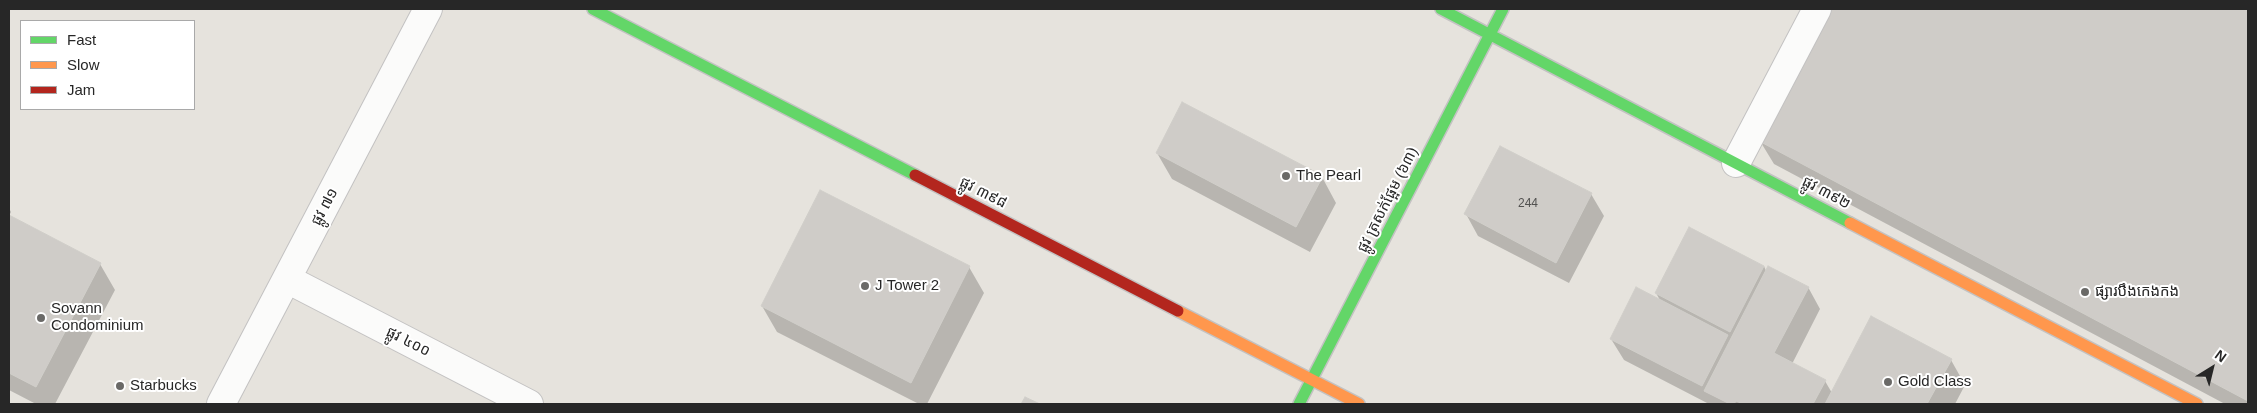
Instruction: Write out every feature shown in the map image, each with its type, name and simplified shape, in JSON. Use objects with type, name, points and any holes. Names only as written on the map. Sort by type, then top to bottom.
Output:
[{"type":"street","name":"ផ្លូវ ៧១","points":[[221,404],[428,9]]},
{"type":"street","name":"ផ្លូវ ៣៩៨","points":[[593,9],[1359,404]]},
{"type":"street","name":"ផ្លូវ ៣៩២","points":[[1441,9],[2197,404]]},
{"type":"street","name":"ផ្លូវ ត្រសក់ផ្អែម (៦៣)","points":[[1299,404],[1504,9]]},
{"type":"street","points":[[1736,163],[1817,9]]},
{"type":"street","name":"ផ្លូវ ៤០០","points":[[287,279],[529,404]]},
{"type":"building","name":"ផ្សារបឹងកេងកង","points":[[1828,9],[2248,9],[2248,401],[1759,141]]},
{"type":"building","points":[[1182,102],[1323,176],[1296,227],[1156,153]]},
{"type":"building","points":[[1500,146],[1592,193],[1556,263],[1464,214]]},
{"type":"building","name":"J Tower 2","points":[[820,190],[970,266],[911,383],[761,306]]},
{"type":"building","name":"Sovann Condominium","points":[[9,215],[101,263],[36,387],[9,373]]},
{"type":"building","points":[[1689,227],[1764,266],[1730,332],[1655,293]]},
{"type":"building","points":[[1768,266],[1809,287],[1774,353],[1826,380],[1813,404],[1743,404],[1736,401],[1734,404],[1730,404],[1704,391]]},
{"type":"building","points":[[1636,287],[1728,335],[1702,386],[1610,339]]},
{"type":"building","name":"Gold Class","points":[[1871,316],[1952,359],[1927,404],[1825,404]]},
{"type":"building","points":[[1025,397],[1040,404],[1021,404]]},
{"type":"traffic: fast","points":[[593,9],[915,175]]},
{"type":"traffic: fast","points":[[1441,9],[1850,223]]},
{"type":"traffic: fast","points":[[1299,404],[1503,9]]},
{"type":"traffic: slow","points":[[1850,223],[2197,404]]},
{"type":"traffic: slow","points":[[1178,311],[1359,404]]},
{"type":"traffic: jam","points":[[915,175],[1178,311]]},
{"type":"place","name":"The Pearl","points":[[1286,176]]},
{"type":"place","name":"J Tower 2","points":[[865,286]]},
{"type":"place","name":"ផ្សារបឹងកេងកង","points":[[2085,292]]},
{"type":"place","name":"Sovann Condominium","points":[[41,318]]},
{"type":"place","name":"Gold Class","points":[[1888,382]]},
{"type":"place","name":"Starbucks","points":[[120,386]]}]
